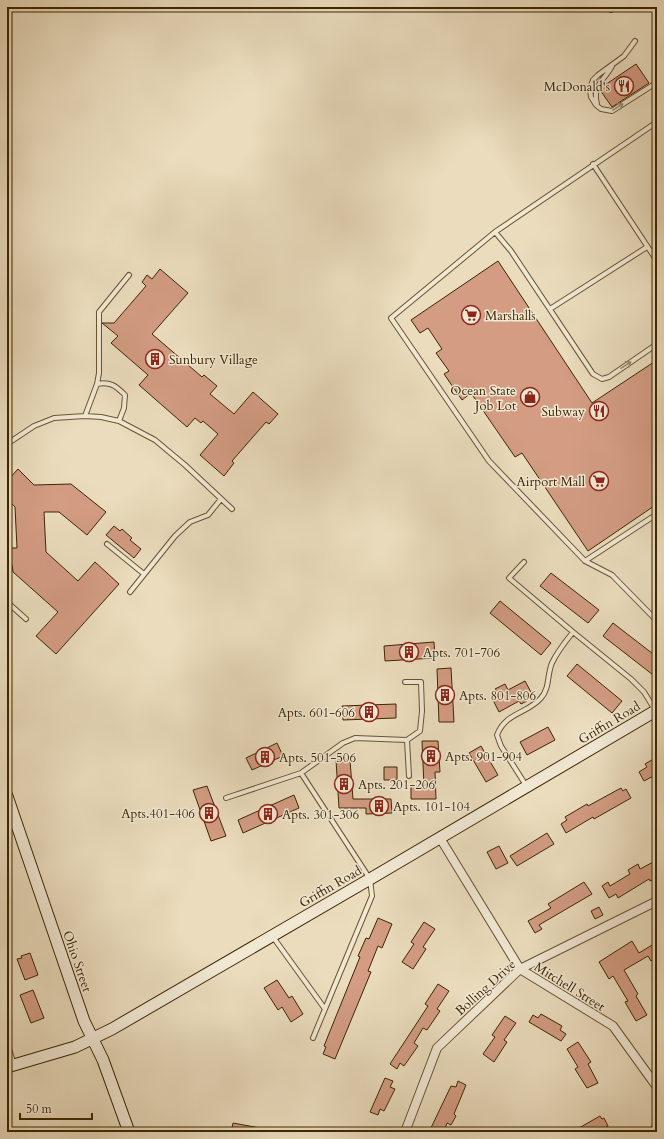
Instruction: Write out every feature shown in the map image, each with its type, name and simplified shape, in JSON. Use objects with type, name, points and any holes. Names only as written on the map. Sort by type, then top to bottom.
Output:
[{"type":"main road","name":"Griffin Road","points":[[11,1066],[75,1047],[93,1039],[370,879],[656,710]]},
{"type":"main road","name":"Ohio Street","points":[[7,796],[84,1021],[103,1060],[129,1132]]},
{"type":"street","name":"Mitchell Street","points":[[440,838],[520,969],[613,1026],[657,1087]]},
{"type":"street","name":"Bolling Drive","points":[[405,1132],[437,1048],[520,969],[657,901]]},
{"type":"street","points":[[652,1132],[657,1128]]},
{"type":"lane","points":[[635,41],[624,56],[598,74],[593,80],[590,89],[591,97],[599,108],[612,111],[653,85],[657,85]]},
{"type":"lane","points":[[599,108],[596,94],[598,86],[601,80],[609,73],[614,64]]},
{"type":"lane","points":[[657,122],[593,164],[495,232],[391,318],[489,461],[585,561],[612,575],[657,621]]},
{"type":"lane","points":[[593,164],[657,261]]},
{"type":"lane","points":[[495,232],[511,251],[593,374],[602,379],[609,377],[657,344]]},
{"type":"lane","points":[[550,309],[647,247]]},
{"type":"lane","points":[[85,416],[97,384],[99,373],[98,312],[128,275]]},
{"type":"lane","points":[[97,384],[105,382],[114,384],[125,395],[124,408],[119,421]]},
{"type":"lane","points":[[7,444],[34,426],[54,418],[85,416],[101,417],[119,421],[155,440],[185,465],[232,510]]},
{"type":"lane","points":[[130,592],[175,536],[190,522],[208,515],[221,499]]},
{"type":"lane","points":[[585,561],[657,514]]},
{"type":"lane","points":[[107,544],[144,574]]},
{"type":"lane","points":[[524,562],[509,578],[631,679],[644,692],[656,710]]},
{"type":"lane","points":[[7,602],[26,619]]},
{"type":"lane","points":[[527,787],[501,746],[497,735],[500,727],[507,719],[536,703],[542,697],[547,688],[551,664],[573,632]]},
{"type":"lane","points":[[226,798],[301,773],[343,743],[355,738],[407,740],[420,731],[422,711],[421,682],[405,682]]},
{"type":"lane","points":[[407,740],[409,776]]},
{"type":"lane","points":[[301,773],[370,879],[372,896],[313,1038]]},
{"type":"lane","points":[[272,936],[325,1009]]},
{"type":"lane","points":[[7,1042],[11,1066]]},
{"type":"building","name":"McDonald's","points":[[636,64],[649,83],[612,107],[600,90],[602,87]]},
{"type":"building","points":[[498,261],[592,403],[657,360],[657,504],[588,551],[522,453],[515,457],[471,393],[462,400],[444,374],[449,371],[436,353],[442,349],[428,328],[420,333],[411,320]]},
{"type":"building","name":"Sunbury Village","points":[[160,269],[188,293],[152,334],[202,377],[204,375],[217,386],[210,394],[234,414],[253,392],[278,414],[269,424],[266,422],[232,461],[234,463],[224,476],[200,455],[218,434],[203,421],[201,423],[195,418],[187,427],[139,385],[148,375],[111,343],[118,336],[102,323],[114,323],[146,286],[142,282],[147,275],[152,279]]},
{"type":"building","points":[[18,469],[34,485],[71,484],[106,512],[87,535],[59,512],[44,512],[46,552],[78,581],[95,562],[119,584],[56,654],[36,636],[58,612],[13,572],[12,565],[7,565],[7,548],[17,548],[15,507],[7,499],[7,481]]},
{"type":"building","points":[[114,526],[120,531],[122,529],[132,538],[130,540],[141,549],[134,558],[106,535]]},
{"type":"building","points":[[551,573],[599,610],[588,623],[540,586]]},
{"type":"building","points":[[500,601],[551,643],[541,655],[490,613]]},
{"type":"building","points":[[613,623],[657,657],[657,678],[603,636]]},
{"type":"building","name":"Apts. 701-706","points":[[434,642],[435,658],[385,661],[384,646]]},
{"type":"building","points":[[577,664],[622,701],[612,713],[567,676]]},
{"type":"building","name":"Apts. 801-806","points":[[451,668],[454,722],[439,722],[437,669]]},
{"type":"building","points":[[525,681],[532,694],[525,697],[527,701],[521,704],[519,701],[499,712],[492,698],[498,695],[495,689],[505,684],[508,690]]},
{"type":"building","name":"Apts. 601-606","points":[[396,704],[396,718],[343,720],[342,706]]},
{"type":"building","points":[[548,727],[555,740],[527,755],[520,742]]},
{"type":"building","points":[[422,741],[438,741],[440,772],[435,772],[436,799],[411,799],[411,786],[424,786]]},
{"type":"building","name":"Apts. 501-506","points":[[277,743],[283,756],[252,770],[246,758]]},
{"type":"building","points":[[481,746],[498,775],[486,782],[469,753]]},
{"type":"building","points":[[657,757],[657,774],[644,781],[639,772],[647,767],[645,764]]},
{"type":"building","points":[[336,760],[350,760],[353,799],[391,799],[392,813],[366,814],[366,808],[339,808]]},
{"type":"building","points":[[384,767],[397,767],[397,780],[384,780]]},
{"type":"building","name":"Apts.401-406","points":[[207,786],[226,836],[211,841],[193,790]]},
{"type":"building","points":[[621,788],[623,791],[626,789],[631,798],[594,819],[593,817],[566,833],[561,824],[567,820],[565,817],[587,804],[588,806]]},
{"type":"building","name":"Apts. 301-306","points":[[294,795],[299,808],[243,833],[238,820]]},
{"type":"building","points":[[547,833],[554,844],[517,866],[510,856]]},
{"type":"building","points":[[499,846],[508,863],[496,869],[487,852]]},
{"type":"building","points":[[657,860],[657,878],[650,881],[649,879],[618,898],[616,894],[609,898],[602,886],[608,882],[610,886],[630,874],[628,870],[638,864],[640,869]]},
{"type":"building","points":[[584,882],[592,894],[539,925],[542,929],[535,933],[528,921],[551,908],[548,904]]},
{"type":"building","points":[[599,907],[603,915],[595,919],[591,911]]},
{"type":"building","points":[[378,918],[392,924],[382,948],[378,946],[368,971],[371,972],[335,1059],[323,1054],[326,1047],[324,1046],[360,957],[358,956],[366,938],[369,939]]},
{"type":"building","points":[[424,922],[435,929],[423,947],[426,949],[413,969],[402,962],[414,944],[411,942]]},
{"type":"building","points":[[632,941],[639,953],[657,942],[657,957],[651,961],[648,956],[624,970],[638,994],[636,996],[647,1015],[636,1021],[625,1002],[628,1001],[613,976],[609,979],[599,962]]},
{"type":"building","points":[[30,953],[38,975],[25,980],[17,959]]},
{"type":"building","points":[[277,980],[289,998],[292,996],[303,1014],[291,1022],[282,1007],[278,1010],[264,988]]},
{"type":"building","points":[[438,984],[449,991],[437,1009],[440,1011],[427,1030],[423,1028],[414,1043],[418,1046],[404,1066],[400,1063],[397,1069],[390,1064],[428,1006],[425,1004]]},
{"type":"building","points":[[33,990],[44,1018],[31,1023],[20,995]]},
{"type":"building","points":[[541,1014],[562,1026],[560,1030],[566,1034],[561,1041],[529,1022],[533,1015],[538,1018]]},
{"type":"building","points":[[505,1016],[516,1023],[504,1040],[507,1042],[494,1062],[483,1054],[495,1037],[492,1035]]},
{"type":"building","points":[[578,1042],[591,1062],[588,1064],[598,1083],[587,1088],[575,1069],[578,1067],[567,1049]]},
{"type":"building","points":[[385,1078],[393,1081],[390,1087],[395,1089],[384,1111],[380,1109],[378,1115],[370,1112]]},
{"type":"building","points":[[458,1081],[466,1085],[454,1114],[456,1116],[451,1125],[447,1123],[444,1132],[429,1132],[451,1086],[456,1087]]},
{"type":"building","points":[[600,1116],[602,1119],[604,1118],[608,1126],[598,1132],[572,1132]]},
{"type":"building","points":[[233,1123],[260,1128],[259,1132],[231,1132]]},
{"type":"place","name":"McDonald's","points":[[624,86]]},
{"type":"place","name":"Marshalls","points":[[471,315]]},
{"type":"place","name":"Sunbury Village","points":[[155,359]]},
{"type":"place","name":"Ocean State Job Lot","points":[[530,397]]},
{"type":"place","name":"Subway","points":[[599,411]]},
{"type":"place","name":"Airport Mall","points":[[599,481]]},
{"type":"place","name":"Apts. 701-706","points":[[409,652]]},
{"type":"place","name":"Apts. 801-806","points":[[445,695]]},
{"type":"place","name":"Apts. 601-606","points":[[369,712]]},
{"type":"place","name":"Apts. 901-904","points":[[431,756]]},
{"type":"place","name":"Apts. 501-506","points":[[265,757]]},
{"type":"place","name":"Apts. 201-206","points":[[344,784]]},
{"type":"place","name":"Apts. 101-104","points":[[379,806]]},
{"type":"place","name":"Apts.401-406","points":[[209,813]]},
{"type":"place","name":"Apts. 301-306","points":[[268,814]]}]
